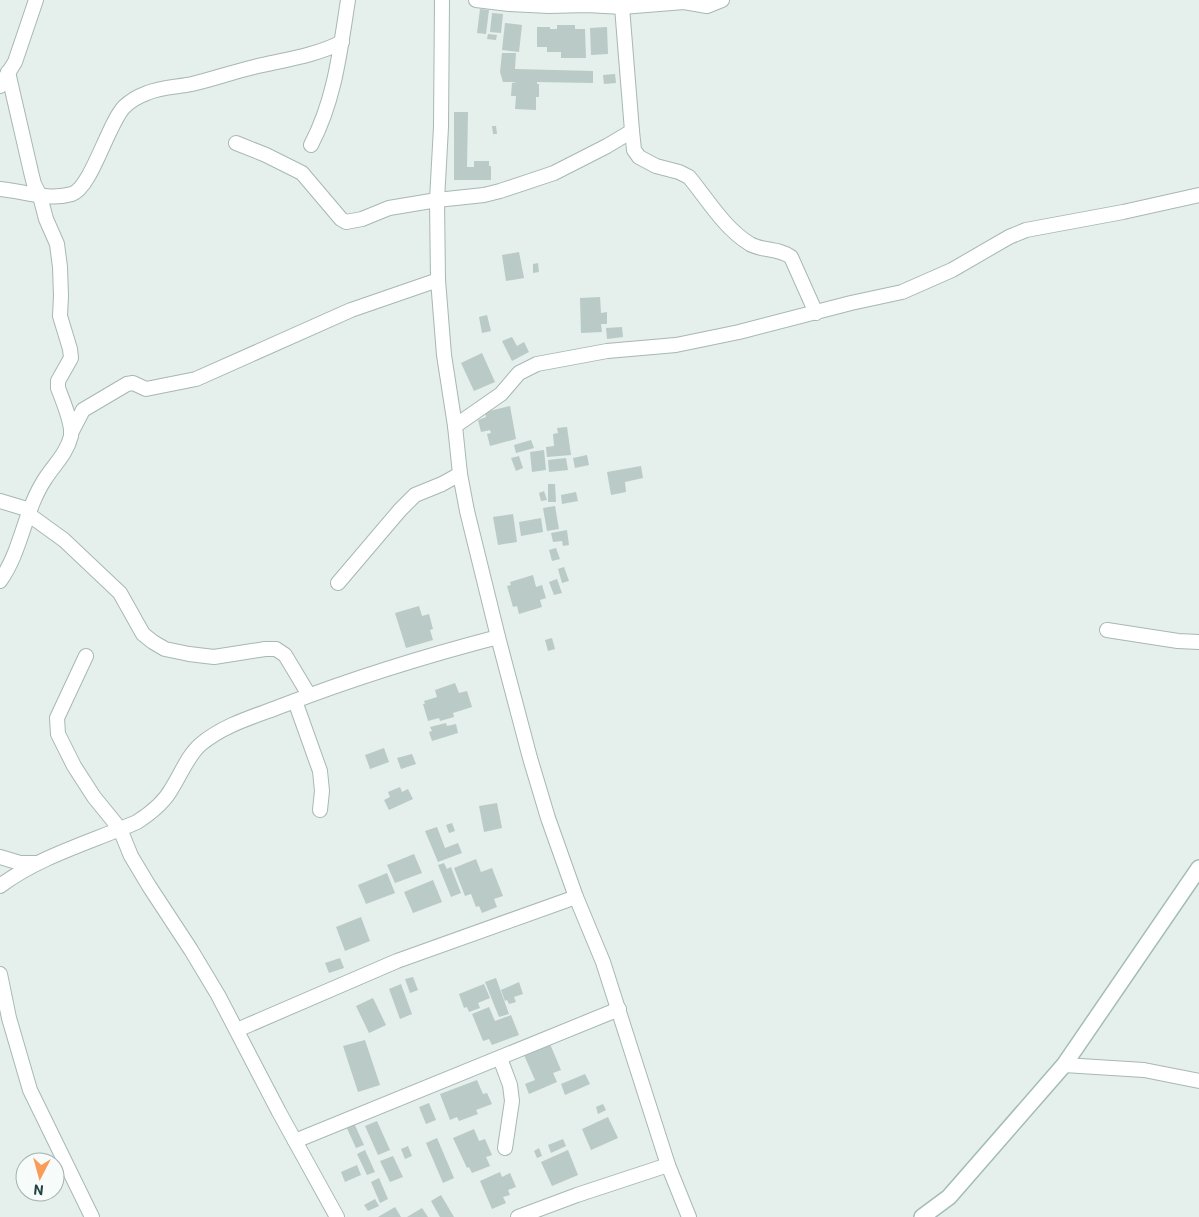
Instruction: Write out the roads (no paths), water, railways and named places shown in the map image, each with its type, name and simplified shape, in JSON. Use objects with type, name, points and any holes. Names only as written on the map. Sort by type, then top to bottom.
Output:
[{"type":"street","points":[[0,86],[18,55],[36,0]]},
{"type":"street","points":[[311,145],[328,106],[340,56],[348,0]]},
{"type":"street","points":[[442,0],[441,127],[437,200],[438,280],[444,355],[460,474],[498,637],[548,818],[576,897],[603,962],[668,1165],[689,1217]]},
{"type":"street","points":[[476,0],[549,6],[684,2],[707,6],[722,0]]},
{"type":"street","points":[[621,3],[634,150],[638,158],[688,177],[731,230],[740,237],[751,244],[773,249],[791,257],[816,313]]},
{"type":"street","points":[[0,190],[40,196],[66,195],[78,190],[93,167],[117,117],[125,106],[134,99],[154,90],[193,84],[224,74],[322,50],[342,42]]},
{"type":"street","points":[[8,72],[34,184],[57,244],[62,296],[60,316],[70,348],[71,358],[58,381],[58,388],[64,403],[71,433]]},
{"type":"street","points":[[236,142],[302,172],[341,219],[346,222],[362,219],[389,208],[484,195],[554,173],[632,131]]},
{"type":"street","points":[[455,426],[501,394],[519,374],[537,364],[607,351],[676,345],[739,332],[902,292],[952,270],[1009,237],[1026,230],[1123,212],[1199,194]]},
{"type":"street","points":[[0,581],[14,557],[29,512],[45,479],[68,445],[71,433],[83,410],[121,386],[133,383],[142,389],[150,389],[196,379],[351,310],[438,280]]},
{"type":"street","points":[[338,583],[400,510],[415,496],[460,474]]},
{"type":"street","points":[[0,501],[29,512],[64,540],[120,593],[143,634],[153,642],[166,649],[214,657],[265,649],[276,650],[288,659],[309,695]]},
{"type":"street","points":[[1107,630],[1178,641],[1199,642]]},
{"type":"street","points":[[0,886],[13,876],[38,864],[148,815],[172,789],[183,768],[200,745],[220,731],[240,721],[309,695],[429,656],[498,637]]},
{"type":"street","points":[[86,656],[57,718],[58,734],[81,778],[120,829],[138,869],[191,950],[237,1030],[337,1217]]},
{"type":"street","points":[[294,701],[320,772],[322,791],[320,810]]},
{"type":"street","points":[[0,856],[15,862],[38,864]]},
{"type":"street","points":[[922,1217],[955,1190],[1064,1065],[1199,868]]},
{"type":"street","points":[[237,1030],[397,961],[576,897]]},
{"type":"street","points":[[0,974],[9,1018],[30,1090],[92,1217]]},
{"type":"street","points":[[296,1141],[619,1009]]},
{"type":"street","points":[[500,1058],[510,1085],[512,1101],[505,1148]]},
{"type":"street","points":[[1064,1065],[1144,1070],[1199,1081]]},
{"type":"street","points":[[518,1217],[668,1165]]}]
